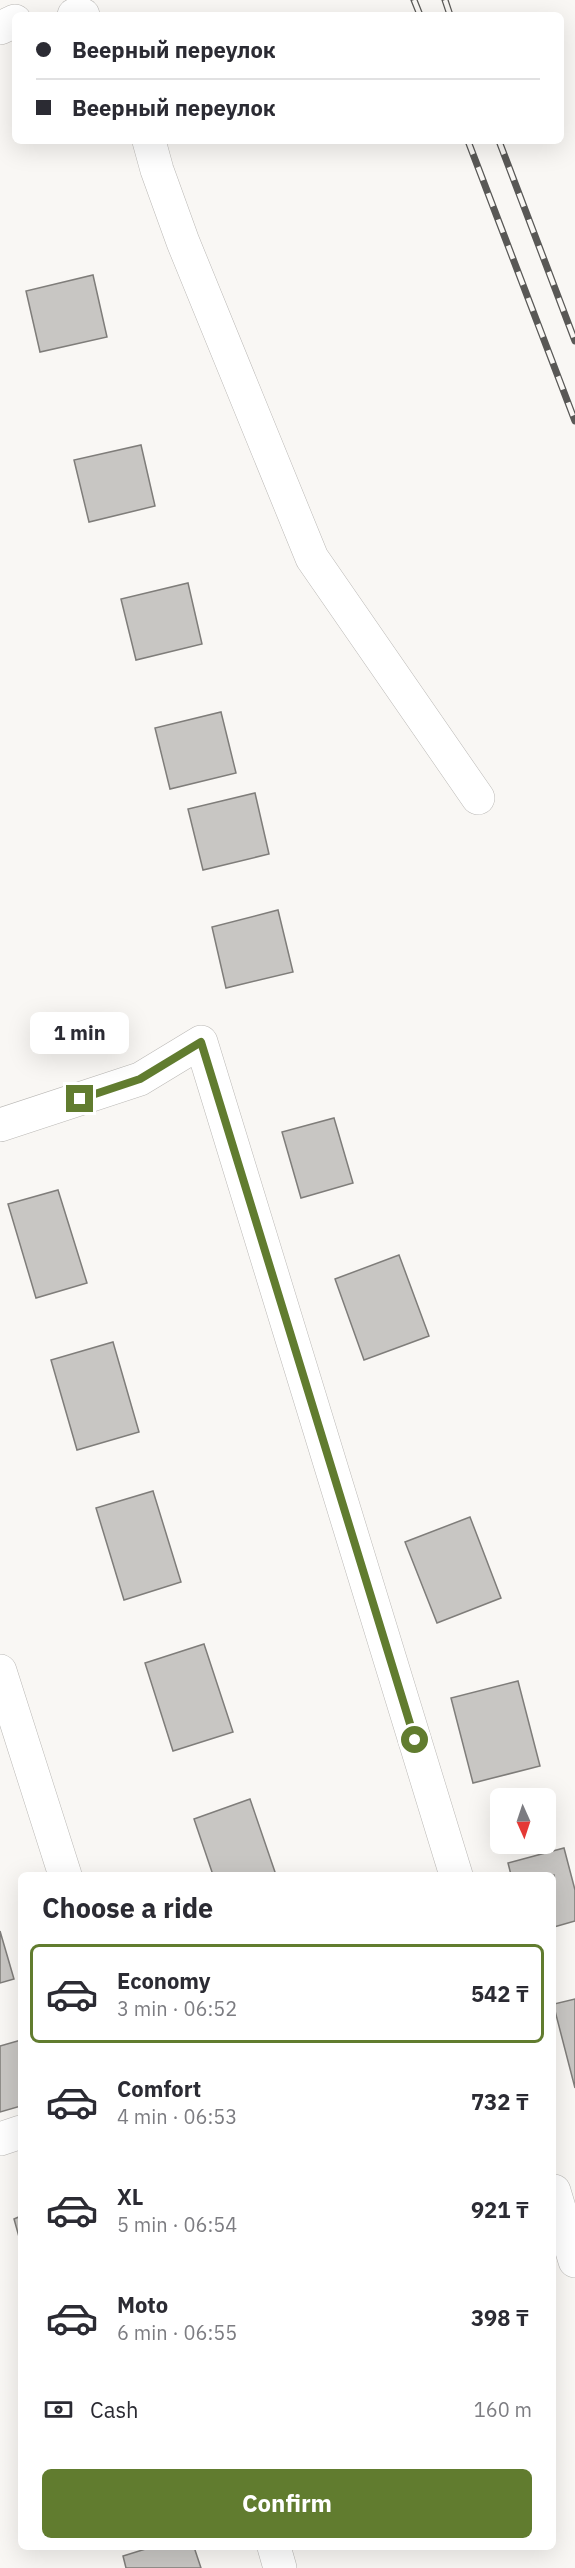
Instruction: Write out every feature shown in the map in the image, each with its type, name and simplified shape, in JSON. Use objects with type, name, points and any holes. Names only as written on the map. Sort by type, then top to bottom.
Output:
[{"type":"street","points":[[150,144],[183,242],[312,558],[478,798]]},
{"type":"street","points":[[0,1125],[140,1079],[201,1042],[455,1872]]},
{"type":"street","points":[[0,1671],[64,1872]]},
{"type":"street","points":[[0,2139],[18,2133]]},
{"type":"street","points":[[556,2198],[575,2261]]},
{"type":"street","points":[[275,2550],[280,2568]]},
{"type":"building","points":[[93,275],[107,337],[40,352],[26,291]]},
{"type":"building","points":[[141,445],[155,506],[89,522],[74,460]]},
{"type":"building","points":[[188,583],[202,644],[136,660],[121,599]]},
{"type":"building","points":[[221,712],[236,773],[170,789],[155,728]]},
{"type":"building","points":[[255,793],[269,854],[203,870],[188,809]]},
{"type":"building","points":[[278,910],[293,972],[226,988],[212,927]]},
{"type":"building","points":[[334,1118],[353,1183],[301,1198],[282,1132]]},
{"type":"building","points":[[58,1190],[87,1283],[36,1298],[8,1204]]},
{"type":"building","points":[[399,1255],[429,1336],[364,1360],[335,1279]]},
{"type":"building","points":[[113,1342],[139,1432],[77,1450],[51,1360]]},
{"type":"building","points":[[153,1491],[181,1582],[124,1600],[96,1508]]},
{"type":"building","points":[[470,1517],[501,1598],[437,1623],[405,1542]]},
{"type":"building","points":[[204,1644],[233,1732],[173,1751],[145,1663]]},
{"type":"building","points":[[518,1681],[540,1766],[473,1783],[451,1698]]},
{"type":"building","points":[[250,1799],[275,1872],[212,1872],[194,1819]]},
{"type":"building","points":[[564,1848],[575,1890],[575,1921],[556,1926],[556,1872],[510,1872],[508,1863],[542,1854],[556,1854],[556,1850]]},
{"type":"building","points":[[0,1931],[14,1979],[0,1983]]},
{"type":"building","points":[[575,1999],[575,2088],[556,2015],[556,2004]]},
{"type":"building","points":[[18,2041],[18,2107],[0,2112],[0,2046]]},
{"type":"building","points":[[18,2217],[18,2233],[14,2219]]},
{"type":"building","points":[[142,2550],[195,2550],[201,2568],[126,2568],[123,2556]]},
{"type":"railway","points":[[414,0],[419,12]]},
{"type":"railway","points":[[445,0],[449,12]]},
{"type":"railway","points":[[469,144],[575,421]]},
{"type":"railway","points":[[500,144],[575,341]]},
{"type":"route","points":[[80,1099],[140,1079],[201,1042],[415,1740]]}]
